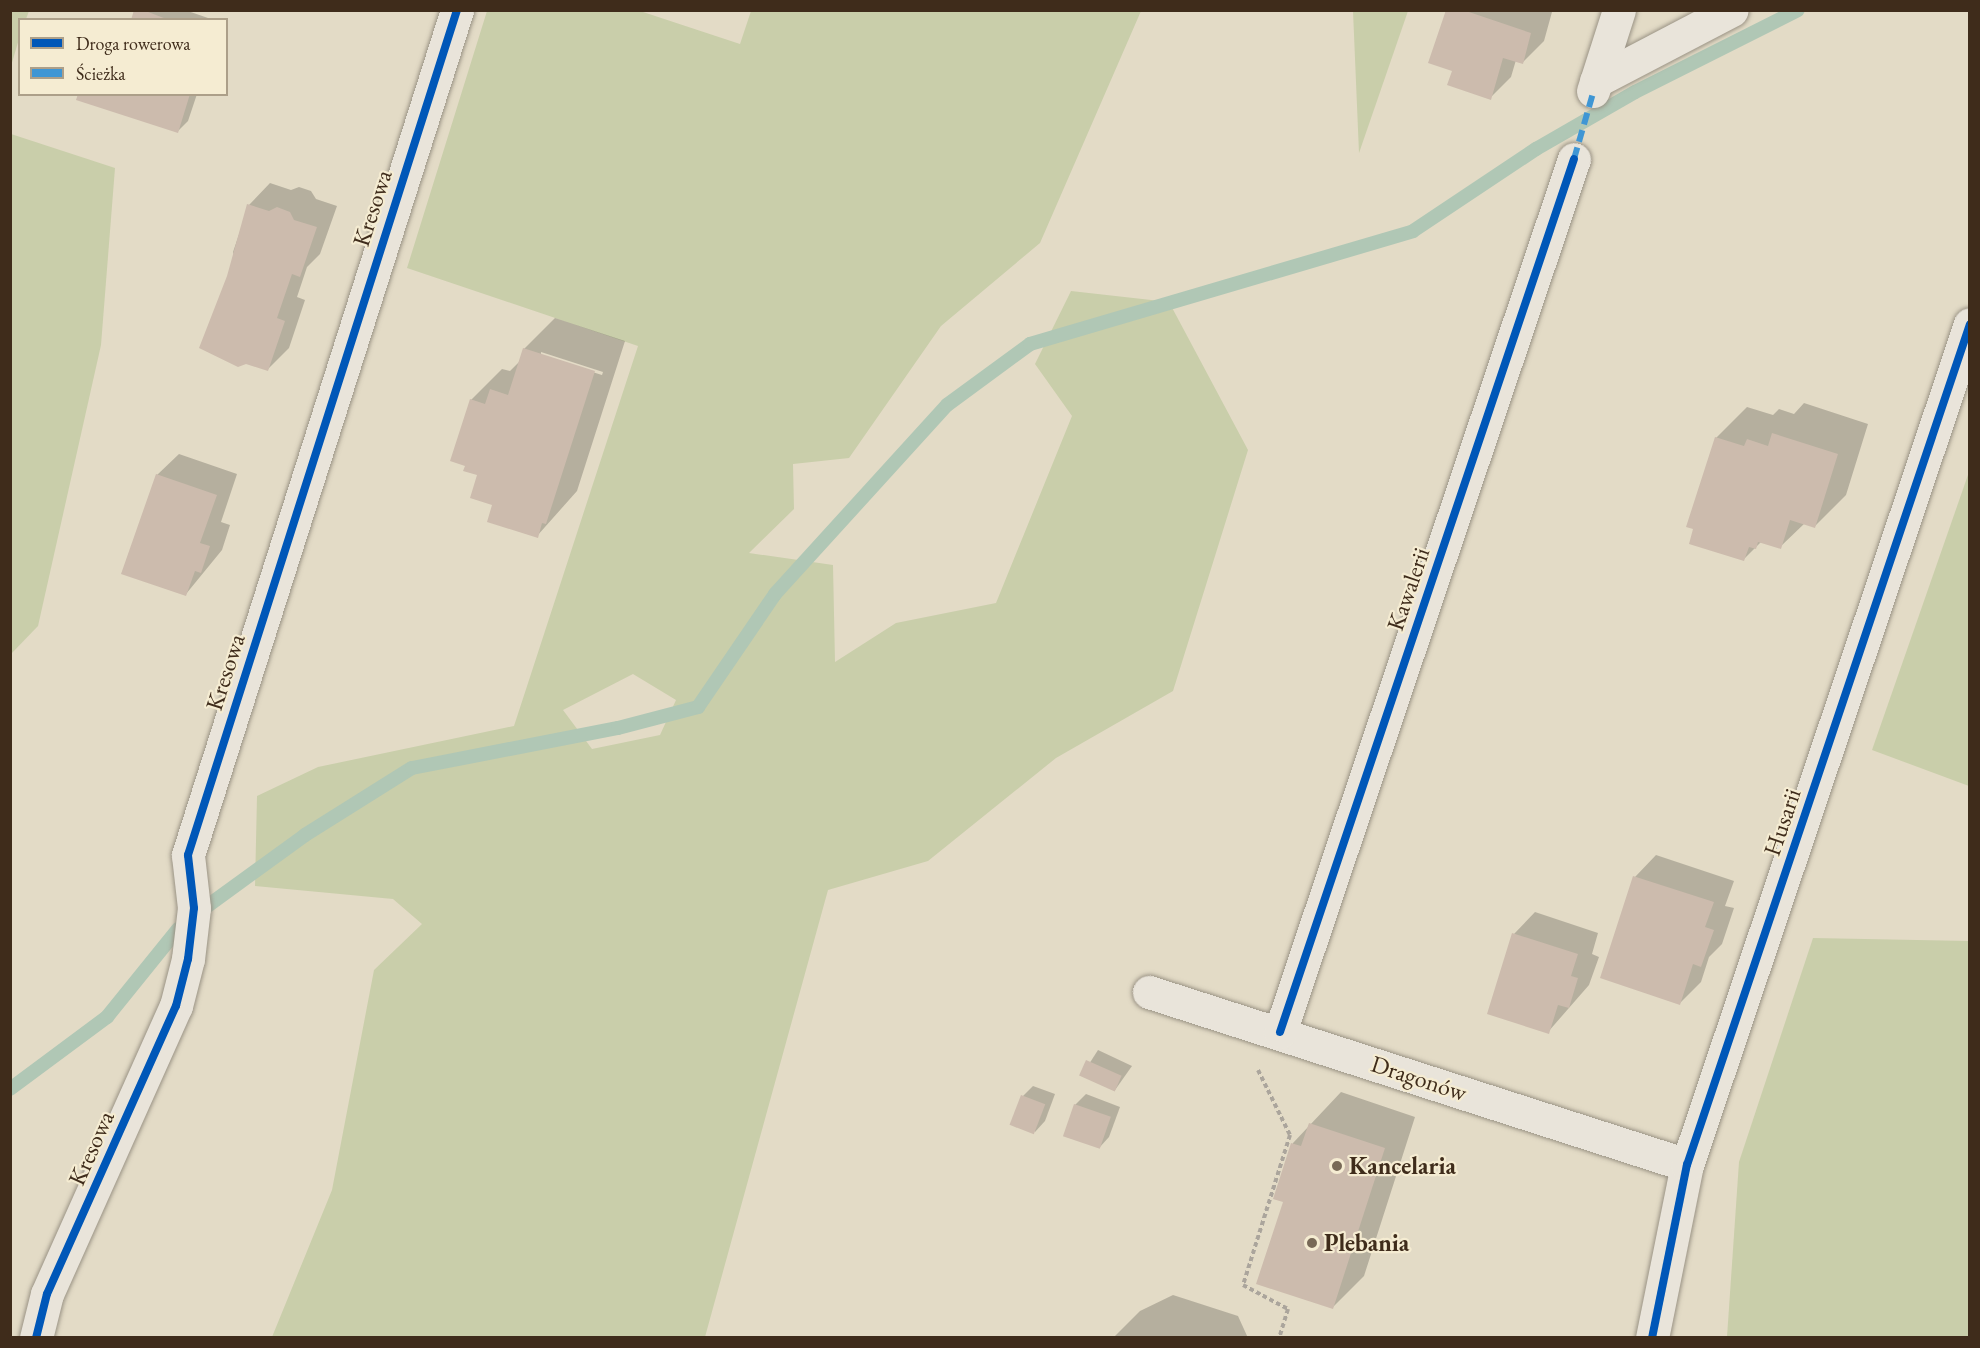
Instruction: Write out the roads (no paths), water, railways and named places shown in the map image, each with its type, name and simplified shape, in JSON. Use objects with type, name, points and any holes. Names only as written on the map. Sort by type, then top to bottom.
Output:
[{"type":"street","name":"Kresowa","points":[[36,1338],[46,1294],[176,1006],[188,959],[194,908],[188,855],[457,10]]},
{"type":"street","points":[[1619,10],[1595,87],[1732,10]]},
{"type":"street","name":"Kawalerii","points":[[1280,1032],[1574,159]]},
{"type":"street","name":"Husarii","points":[[1652,1338],[1688,1165],[1970,324]]},
{"type":"street","name":"Dragonów","points":[[1149,992],[1280,1032],[1688,1165]]},
{"type":"waterway","points":[[206,907],[305,835],[412,768],[618,728],[698,707],[775,594],[947,405],[1030,344],[1413,231],[1536,149],[1635,92],[1798,10]]},
{"type":"waterway","points":[[10,1089],[107,1017],[178,929]]},
{"type":"place","name":"Kancelaria","points":[[1337,1166]]},
{"type":"place","name":"Plebania","points":[[1312,1243]]}]
